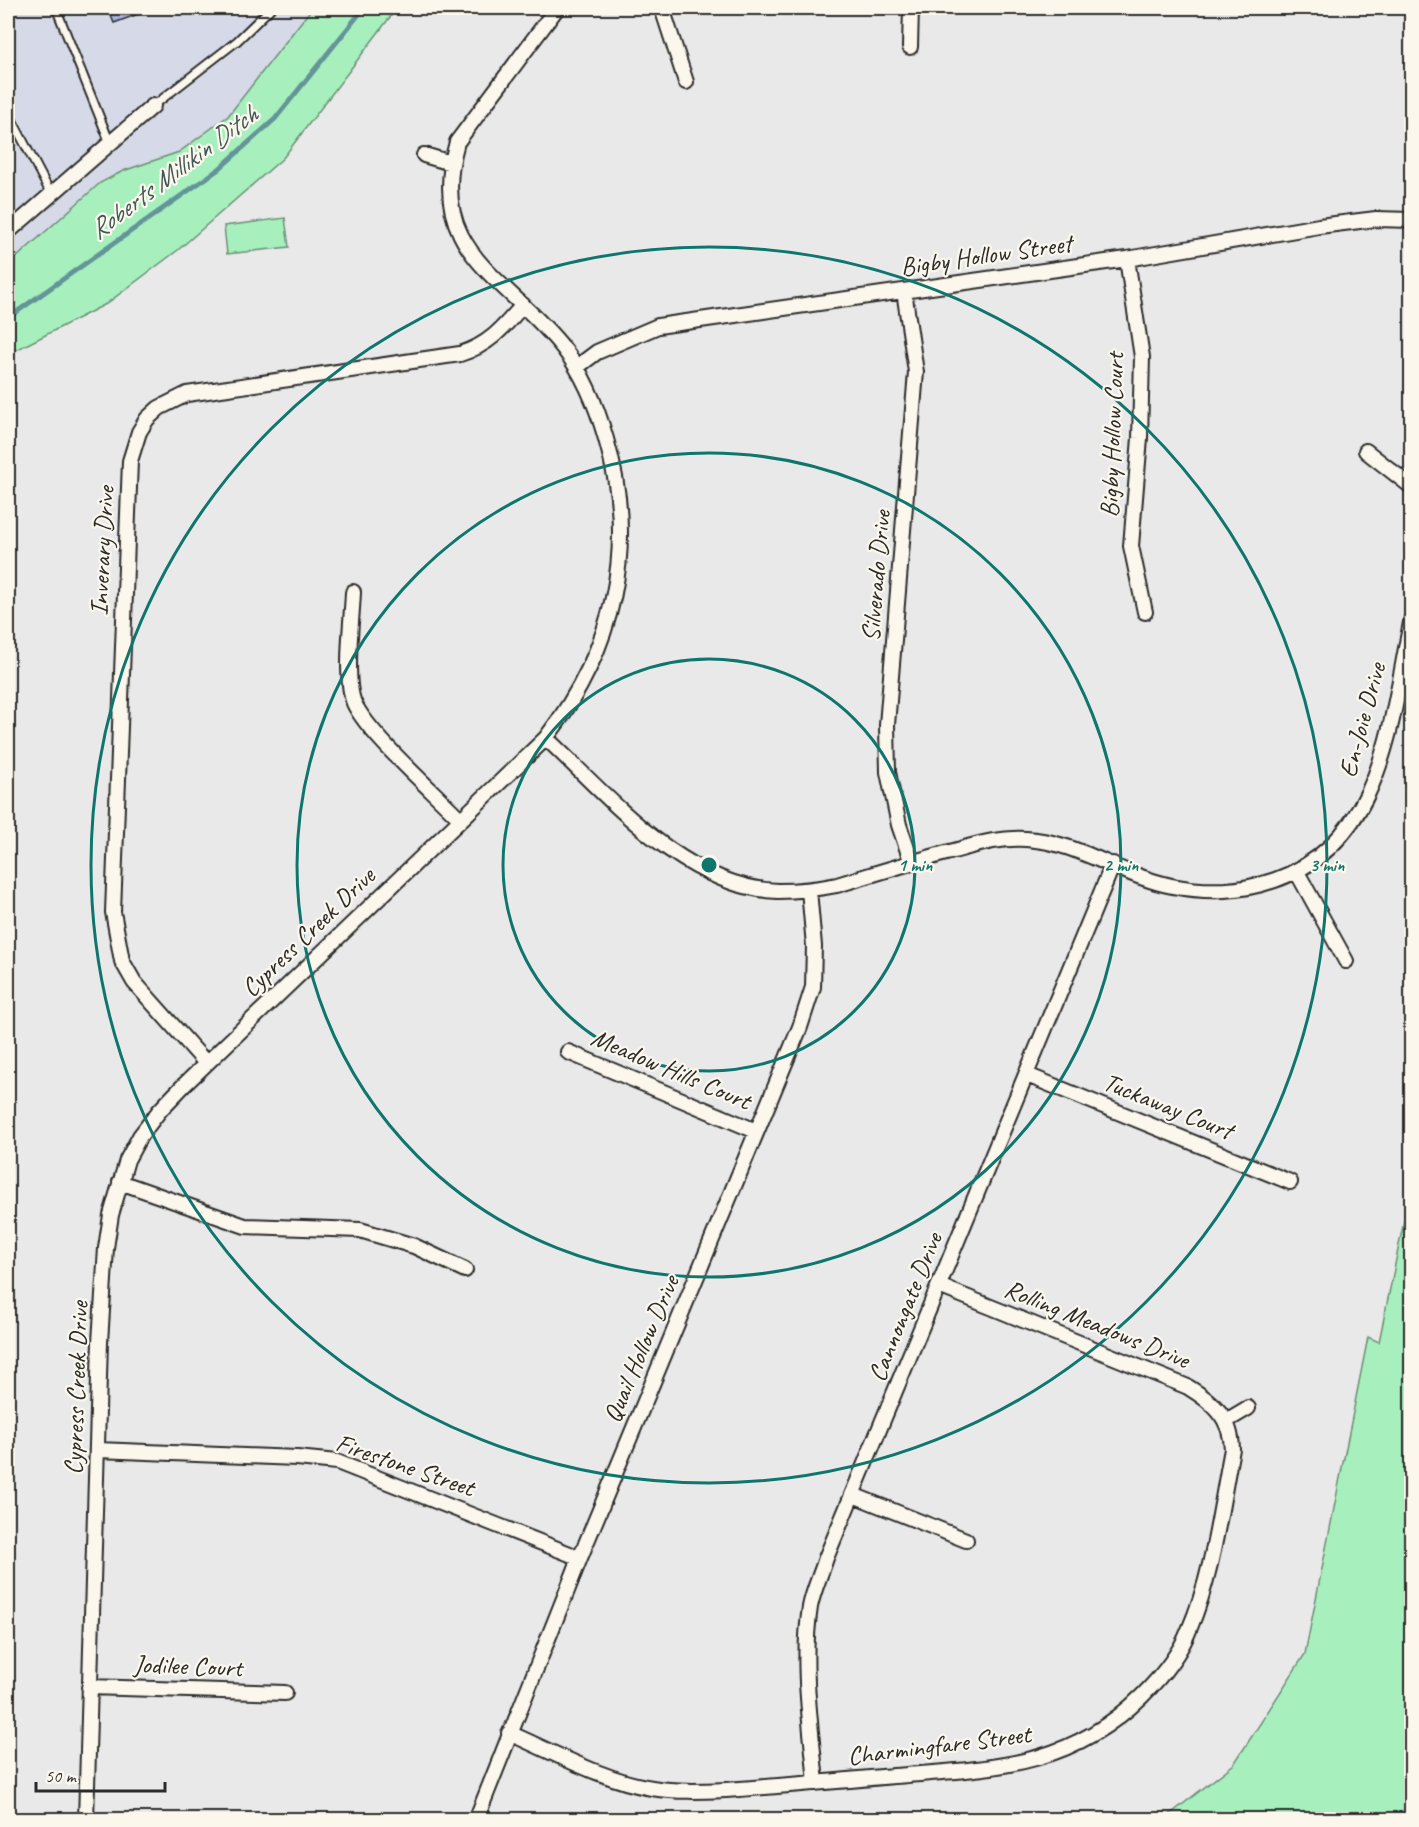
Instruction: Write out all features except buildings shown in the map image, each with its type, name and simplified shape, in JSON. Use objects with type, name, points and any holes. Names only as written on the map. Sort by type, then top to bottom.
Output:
[{"type":"street","points":[[424,155],[451,163],[457,142],[467,124],[557,8]]},
{"type":"street","points":[[662,8],[686,82]]},
{"type":"street","points":[[910,47],[911,8]]},
{"type":"street","points":[[8,232],[153,106]]},
{"type":"street","name":"Cypress Creek Drive","points":[[86,1820],[100,1342],[106,1248],[120,1182],[140,1136],[160,1110],[206,1063],[546,738],[567,710],[588,670],[601,639],[619,575],[620,494],[597,408],[577,367],[547,329],[490,277],[470,252],[453,215],[451,163]]},
{"type":"street","name":"Bigby Hollow Street","points":[[577,367],[597,351],[658,326],[1128,259],[1319,226],[1376,219],[1412,220]]},
{"type":"street","name":"Bigby Hollow Court","points":[[1128,259],[1142,357],[1140,438],[1131,546],[1145,612]]},
{"type":"street","name":"Silverado Drive","points":[[904,291],[916,372],[887,725],[888,772],[899,825],[912,863]]},
{"type":"street","name":"Inverary Drive","points":[[206,1063],[134,982],[122,961],[113,912],[125,549],[130,461],[139,432],[159,408],[187,394],[469,351],[496,337],[523,305]]},
{"type":"street","points":[[1366,451],[1412,487]]},
{"type":"street","points":[[353,592],[350,666],[354,702],[375,732],[460,819]]},
{"type":"street","name":"En-Joie Drive","points":[[546,738],[653,838],[684,858],[739,884],[776,891],[809,890],[837,885],[1008,838],[1055,842],[1180,887],[1226,892],[1258,886],[1297,872],[1326,854],[1351,823],[1370,791],[1383,757],[1412,618]]},
{"type":"street","name":"Cannongate Drive","points":[[816,1783],[806,1641],[811,1604],[826,1558],[1113,864]]},
{"type":"street","points":[[1297,872],[1346,962]]},
{"type":"street","name":"Quail Hollow Drive","points":[[476,1820],[580,1558],[800,1027],[813,987],[814,946],[809,890]]},
{"type":"street","name":"Meadow Hills Court","points":[[568,1052],[756,1131]]},
{"type":"street","name":"Tuckaway Court","points":[[1027,1075],[1290,1182]]},
{"type":"street","points":[[120,1182],[246,1226],[360,1230],[414,1246],[465,1270]]},
{"type":"street","name":"Rolling Meadows Drive","points":[[939,1286],[1188,1387],[1210,1401],[1226,1421]]},
{"type":"street","points":[[1226,1421],[1248,1408]]},
{"type":"street","name":"Charmingfare Street","points":[[509,1733],[618,1779],[650,1788],[686,1792],[984,1769],[1050,1755],[1077,1745],[1105,1728],[1131,1707],[1156,1682],[1175,1658],[1189,1632],[1203,1593],[1233,1449],[1232,1435],[1226,1421]]},
{"type":"street","name":"Firestone Street","points":[[98,1450],[297,1458],[337,1462],[580,1558]]},
{"type":"street","points":[[853,1495],[966,1540]]},
{"type":"street","name":"Jodilee Court","points":[[89,1687],[285,1693]]},
{"type":"lane","points":[[56,8],[110,143]]},
{"type":"lane","points":[[153,106],[237,41],[271,8]]},
{"type":"lane","points":[[8,111],[51,194]]},
{"type":"shaded area","points":[[8,8],[312,8],[228,116],[179,152],[123,171],[8,265]]},
{"type":"green space","points":[[312,8],[397,8],[283,158],[178,250],[106,304],[10,353],[8,358],[8,265],[100,183],[123,171],[179,152],[228,116]]},
{"type":"green space","points":[[285,218],[289,247],[227,254],[224,226]]},
{"type":"green space","points":[[1411,1187],[1411,1819],[1164,1819],[1234,1764],[1305,1654],[1368,1337],[1379,1342]]},
{"type":"waterway","name":"Roberts Millikin Ditch","points":[[8,318],[219,169],[275,119],[364,8]]}]
